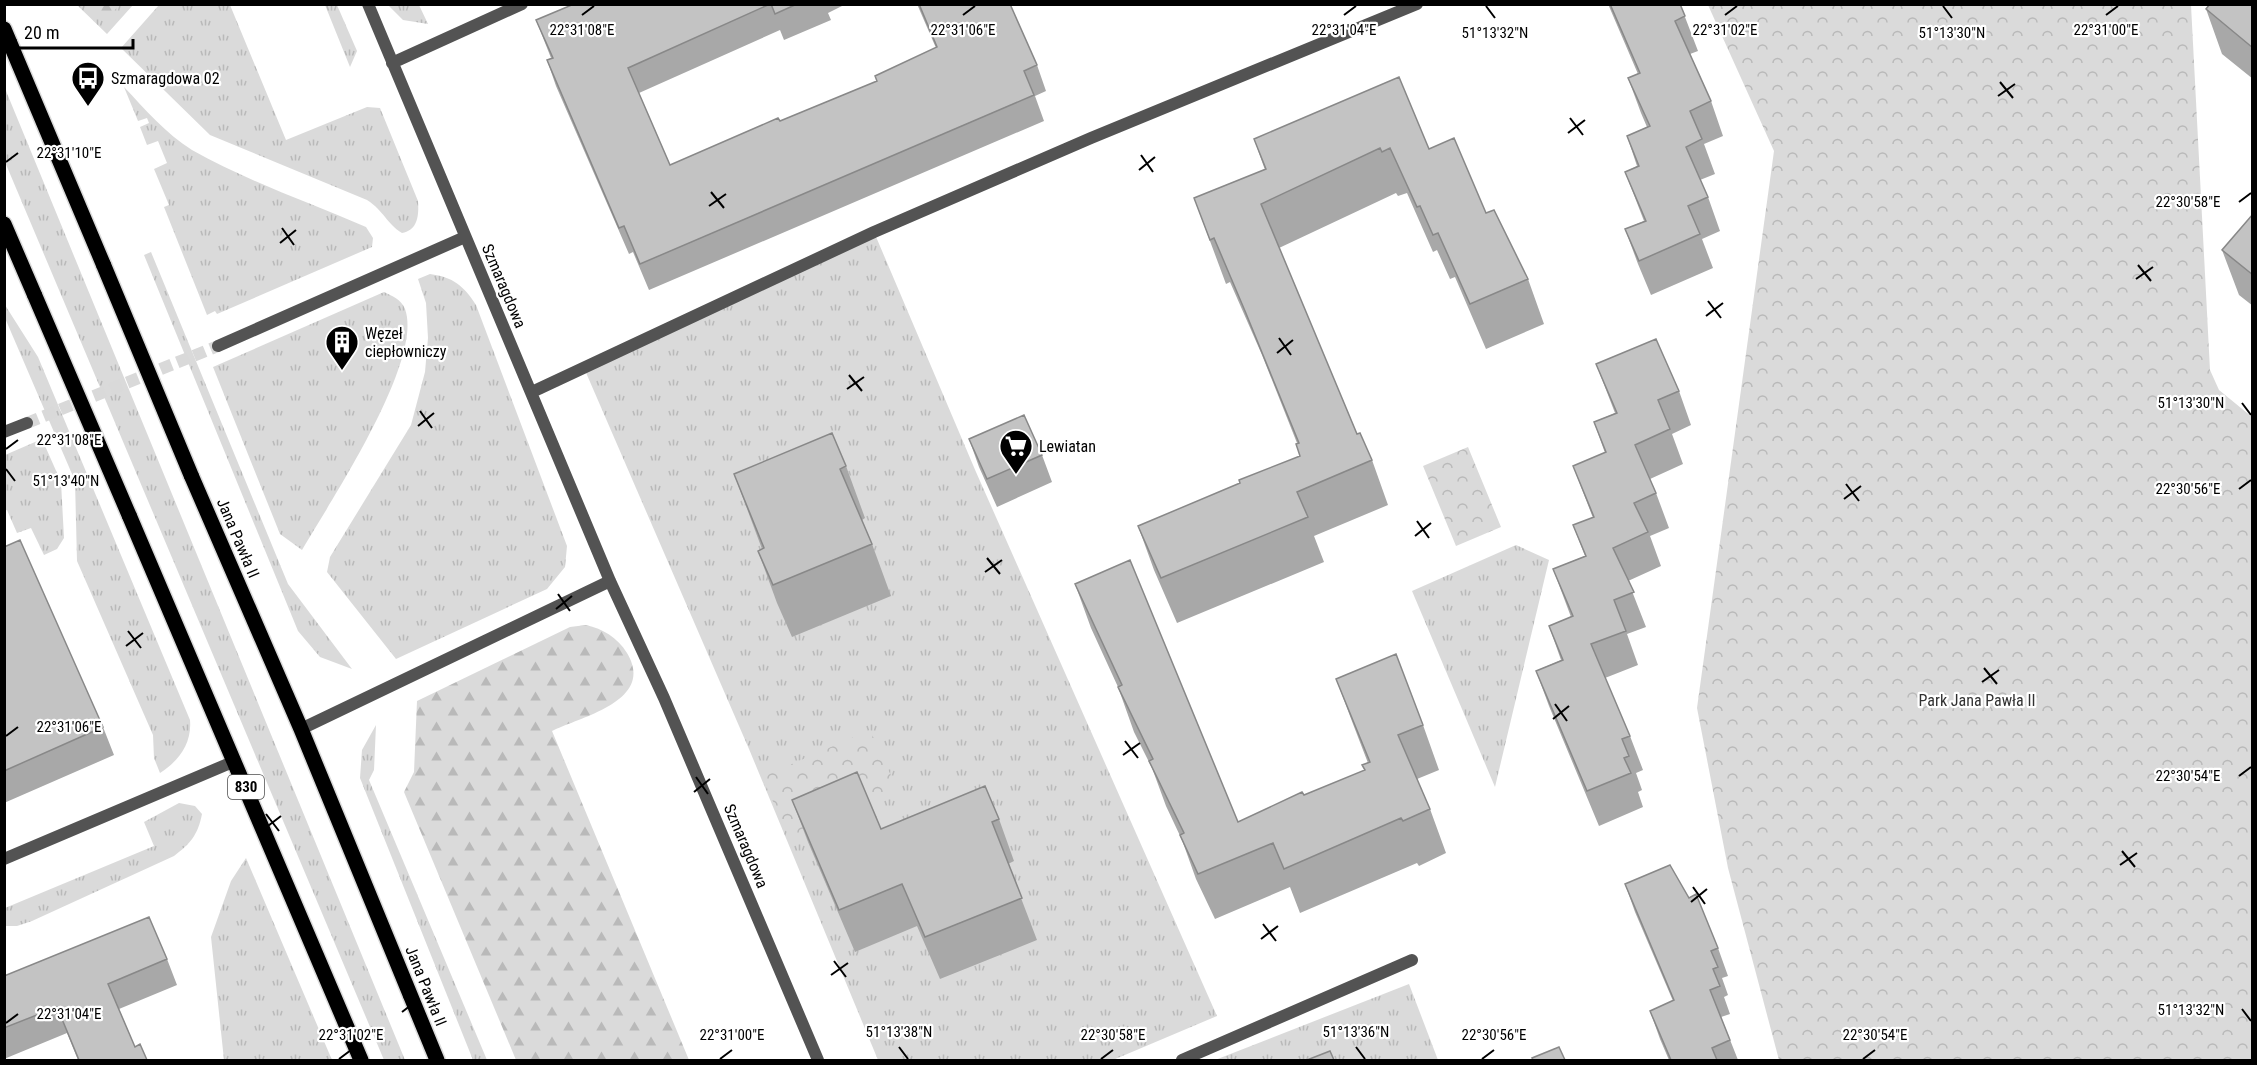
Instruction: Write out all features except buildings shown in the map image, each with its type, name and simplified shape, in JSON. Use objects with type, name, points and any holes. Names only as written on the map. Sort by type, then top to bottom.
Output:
[{"type":"main road","name":"Jana Pawła II","points":[[4,29],[191,475],[301,729],[437,1060]]},
{"type":"main road","name":"830","points":[[4,224],[361,1060]]},
{"type":"street","name":"Szmaragdowa","points":[[368,4],[610,581],[677,729],[818,1060]]},
{"type":"street","points":[[392,63],[522,4]]},
{"type":"street","points":[[532,392],[874,232],[1091,138],[1417,4]]},
{"type":"street","points":[[218,346],[465,237]]},
{"type":"street","points":[[4,432],[27,423]]},
{"type":"street","points":[[301,729],[610,581]]},
{"type":"street","points":[[4,859],[235,761]]},
{"type":"street","points":[[1182,1060],[1412,960]]},
{"type":"green space","points":[[77,5],[133,5],[107,34]]},
{"type":"green space","points":[[95,5],[119,5],[107,19]]},
{"type":"green space","points":[[159,5],[230,5],[286,140],[367,107],[380,108],[418,201],[418,216],[411,229],[402,233],[367,200],[210,135],[121,48]]},
{"type":"green space","points":[[325,5],[337,5],[357,51],[350,67]]},
{"type":"green space","points":[[388,5],[419,5],[428,24],[403,20]]},
{"type":"green space","name":"Park Jana Pawła II","points":[[1708,5],[2191,5],[2210,370],[2219,390],[2252,417],[2252,1060],[1779,1060],[1728,868],[1697,708],[1774,151]]},
{"type":"green space","points":[[4,86],[405,1060],[384,1060],[5,162]]},
{"type":"green space","points":[[124,87],[182,144],[256,181],[366,227],[373,238],[372,247],[217,314],[215,311],[207,315],[164,207],[169,205],[154,169],[167,163],[158,141],[147,145],[140,127],[149,123],[147,118],[138,121]]},
{"type":"green space","points":[[874,232],[976,472],[1217,1016],[1113,1060],[878,1060],[749,749],[584,368]]},
{"type":"green space","points":[[151,252],[288,584],[352,669],[320,657],[298,631],[144,255]]},
{"type":"green space","points":[[430,274],[445,277],[457,283],[476,305],[567,546],[565,567],[547,589],[396,659],[327,572],[330,557],[411,425],[425,372],[428,338],[426,303],[418,279]]},
{"type":"green space","points":[[384,292],[399,300],[405,309],[407,332],[401,362],[371,431],[302,550],[280,534],[213,367]]},
{"type":"green space","points":[[5,305],[38,357],[190,720],[189,736],[183,751],[160,773],[154,758],[153,735],[77,561],[75,481],[5,318]]},
{"type":"green space","points":[[42,439],[61,482],[64,538],[57,549],[44,555],[31,528],[17,533],[7,510],[4,511],[5,455]]},
{"type":"green space","points":[[1468,447],[1501,527],[1456,546],[1423,466]]},
{"type":"green space","points":[[1516,545],[1549,560],[1495,787],[1412,591]]},
{"type":"green space","points":[[586,625],[609,635],[623,647],[633,670],[631,683],[623,695],[611,705],[552,731],[689,1060],[516,1060],[404,792],[414,772],[417,701],[570,627]]},
{"type":"green space","points":[[376,725],[374,770],[369,780],[487,1060],[473,1060],[360,778],[362,750]]},
{"type":"green space","points":[[870,730],[898,791],[790,839],[762,777]]},
{"type":"green space","points":[[179,803],[195,806],[202,814],[192,838],[174,856],[32,921],[17,926],[5,926],[5,908],[154,846],[144,822]]},
{"type":"green space","points":[[246,858],[332,1060],[224,1060],[211,937],[231,881]]},
{"type":"green space","points":[[1409,984],[1438,1060],[1215,1060]]},
{"type":"tunnel","points":[[27,423],[218,346]]},
{"type":"place","name":"Szmaragdowa 02","points":[[88,107]]},
{"type":"place","name":"Węzeł ciepłowniczy","points":[[342,371]]},
{"type":"place","name":"Lewiatan","points":[[1016,475]]}]
